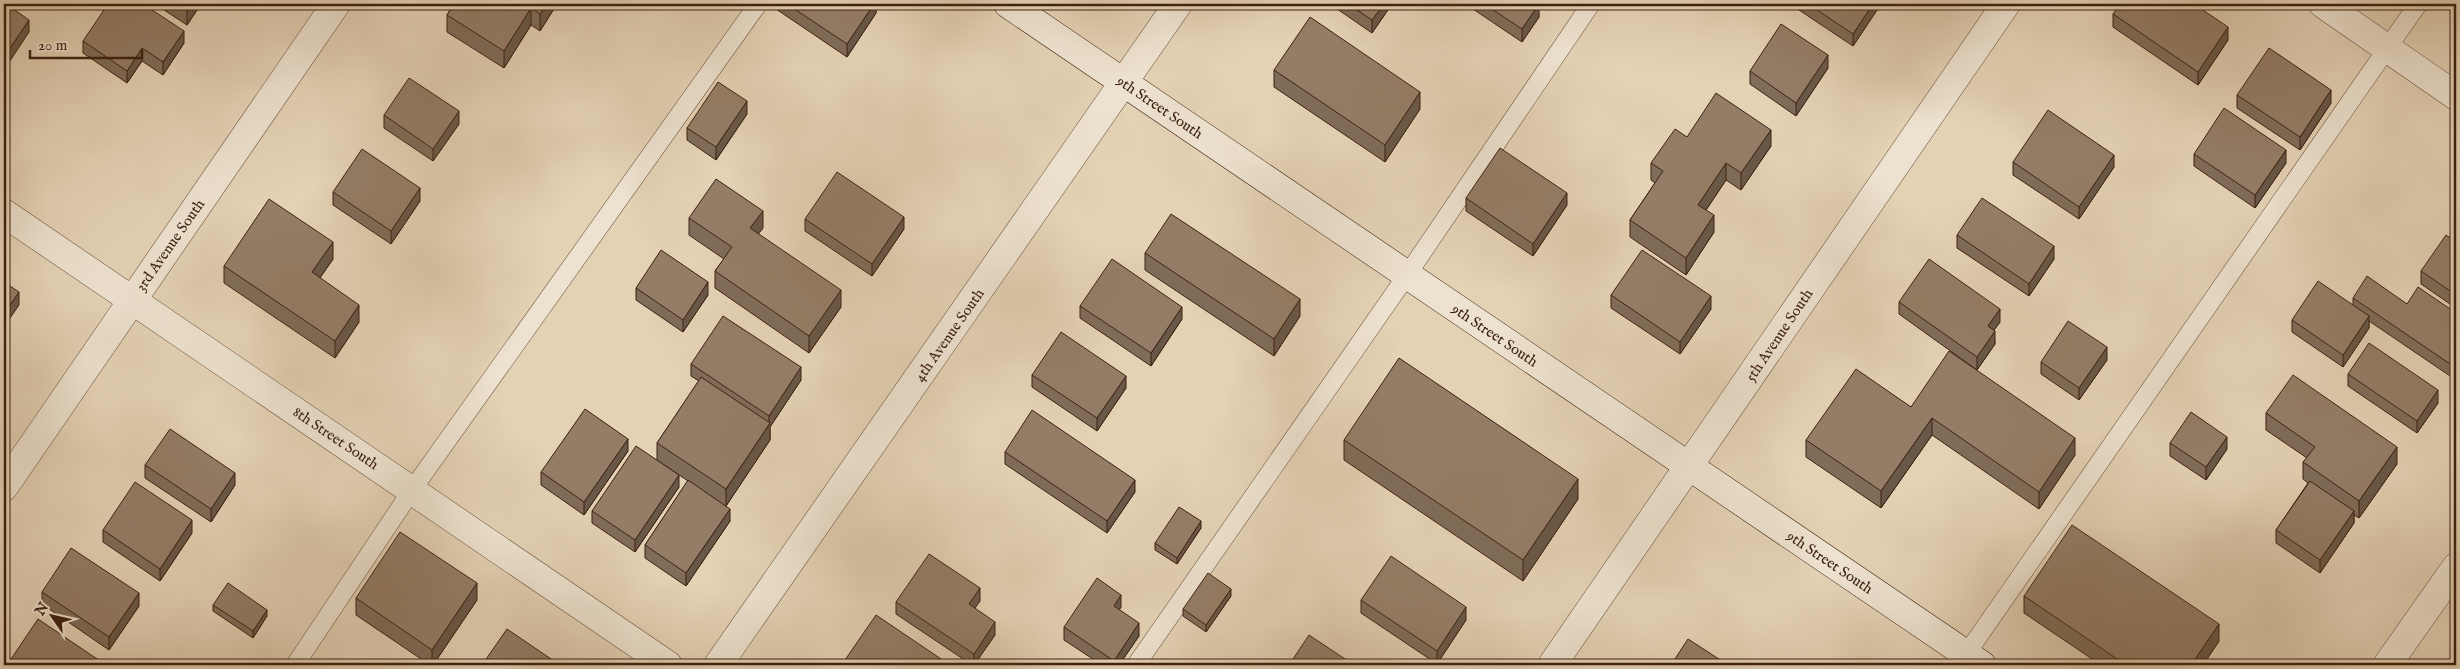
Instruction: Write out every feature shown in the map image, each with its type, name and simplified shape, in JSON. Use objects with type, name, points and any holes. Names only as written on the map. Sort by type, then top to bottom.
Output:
[{"type":"street","name":"3rd Avenue South","points":[[4,487],[336,4]]},
{"type":"street","name":"9th Street South","points":[[1008,4],[1690,466],[1968,661]]},
{"type":"street","name":"4th Avenue South","points":[[718,665],[1178,4]]},
{"type":"street","name":"5th Avenue South","points":[[1552,665],[2006,4]]},
{"type":"street","points":[[2323,4],[2456,96]]},
{"type":"street","name":"8th Street South","points":[[4,213],[668,665]]},
{"type":"street","points":[[2387,665],[2456,567]]},
{"type":"lane","points":[[295,665],[412,490],[758,4]]},
{"type":"lane","points":[[1136,665],[1407,275],[1591,4]]},
{"type":"lane","points":[[1968,661],[2418,4]]},
{"type":"building","points":[[4,4],[29,20],[4,57]]},
{"type":"building","points":[[108,4],[143,4],[184,31],[163,62],[142,48],[127,71],[83,41]]},
{"type":"building","points":[[180,4],[190,4],[187,8]]},
{"type":"building","points":[[454,4],[546,4],[540,14],[531,8],[504,51],[447,15]]},
{"type":"building","points":[[787,4],[874,4],[847,44]]},
{"type":"building","points":[[1348,4],[1384,4],[1372,20]]},
{"type":"building","points":[[1484,4],[1539,4],[1522,29]]},
{"type":"building","points":[[1808,4],[1873,4],[1853,34]]},
{"type":"building","points":[[2120,4],[2194,4],[2228,27],[2198,72],[2113,14]]},
{"type":"building","points":[[1310,17],[1420,92],[1385,145],[1274,70]]},
{"type":"building","points":[[1781,24],[1828,55],[1796,103],[1750,71]]},
{"type":"building","points":[[2269,48],[2331,90],[2300,137],[2237,95]]},
{"type":"building","points":[[409,78],[459,111],[433,149],[384,115]]},
{"type":"building","points":[[718,82],[747,101],[716,147],[687,128]]},
{"type":"building","points":[[1716,93],[1771,130],[1741,173],[1726,163],[1698,205],[1714,215],[1686,258],[1630,220],[1663,171],[1651,163],[1675,129],[1687,137]]},
{"type":"building","points":[[2224,108],[2286,150],[2255,195],[2194,154]]},
{"type":"building","points":[[2048,110],[2114,155],[2079,207],[2013,162]]},
{"type":"building","points":[[1500,148],[1567,193],[1533,244],[1466,198]]},
{"type":"building","points":[[362,149],[420,188],[391,231],[333,192]]},
{"type":"building","points":[[837,172],[904,217],[872,264],[805,219]]},
{"type":"building","points":[[716,179],[763,211],[750,228],[841,290],[809,336],[715,271],[732,247],[689,218]]},
{"type":"building","points":[[1982,198],[2054,246],[2029,284],[1957,235]]},
{"type":"building","points":[[269,199],[333,242],[312,272],[359,305],[335,341],[224,266]]},
{"type":"building","points":[[1171,214],[1300,299],[1274,339],[1145,253]]},
{"type":"building","points":[[2446,235],[2456,242],[2456,295],[2421,271]]},
{"type":"building","points":[[661,250],[708,282],[683,320],[636,288]]},
{"type":"building","points":[[1642,250],[1711,296],[1680,342],[1611,295]]},
{"type":"building","points":[[1112,259],[1182,307],[1151,353],[1080,306]]},
{"type":"building","points":[[1929,259],[2000,309],[1988,326],[1995,331],[1977,357],[1899,302]]},
{"type":"building","points":[[2367,276],[2407,304],[2418,287],[2456,313],[2456,368],[2353,298]]},
{"type":"building","points":[[2318,281],[2369,316],[2343,355],[2292,320]]},
{"type":"building","points":[[4,282],[19,292],[4,314]]},
{"type":"building","points":[[723,316],[801,367],[769,416],[691,364]]},
{"type":"building","points":[[2068,321],[2107,347],[2079,388],[2041,362]]},
{"type":"building","points":[[1061,332],[1126,376],[1097,418],[1032,375]]},
{"type":"building","points":[[2369,343],[2438,390],[2417,421],[2348,374]]},
{"type":"building","points":[[1949,351],[2075,438],[2039,492],[1932,418],[1881,491],[1806,440],[1856,369],[1911,407]]},
{"type":"building","points":[[1399,358],[1578,479],[1523,560],[1344,440]]},
{"type":"building","points":[[2293,375],[2397,447],[2359,501],[2303,462],[2315,447],[2266,413]]},
{"type":"building","points":[[701,377],[770,423],[726,489],[657,443]]},
{"type":"building","points":[[585,409],[628,439],[584,502],[541,472]]},
{"type":"building","points":[[1032,410],[1135,480],[1107,521],[1005,452]]},
{"type":"building","points":[[2191,412],[2227,437],[2206,467],[2170,443]]},
{"type":"building","points":[[170,429],[235,473],[211,509],[145,465]]},
{"type":"building","points":[[636,446],[679,475],[635,540],[592,511]]},
{"type":"building","points":[[688,480],[730,509],[686,573],[645,545]]},
{"type":"building","points":[[2310,481],[2354,511],[2320,560],[2276,530]]},
{"type":"building","points":[[135,482],[192,520],[160,569],[103,530]]},
{"type":"building","points":[[1179,507],[1201,521],[1177,558],[1155,543]]},
{"type":"building","points":[[2072,525],[2219,624],[2191,665],[2126,665],[2024,596]]},
{"type":"building","points":[[400,532],[477,583],[432,650],[356,598]]},
{"type":"building","points":[[71,548],[139,593],[109,637],[42,592]]},
{"type":"building","points":[[929,554],[980,588],[969,604],[995,622],[974,654],[896,602]]},
{"type":"building","points":[[1391,556],[1466,607],[1437,651],[1361,600]]},
{"type":"building","points":[[1208,573],[1231,589],[1206,625],[1183,609]]},
{"type":"building","points":[[1097,578],[1121,595],[1114,606],[1139,623],[1114,661],[1064,627]]},
{"type":"building","points":[[228,583],[267,610],[253,631],[213,605]]},
{"type":"building","points":[[876,615],[950,665],[853,665],[845,660]]},
{"type":"building","points":[[38,619],[103,663],[102,665],[7,665]]},
{"type":"building","points":[[507,629],[560,665],[482,665]]},
{"type":"building","points":[[1309,635],[1354,665],[1289,665]]},
{"type":"building","points":[[1688,639],[1728,665],[1671,665]]}]
